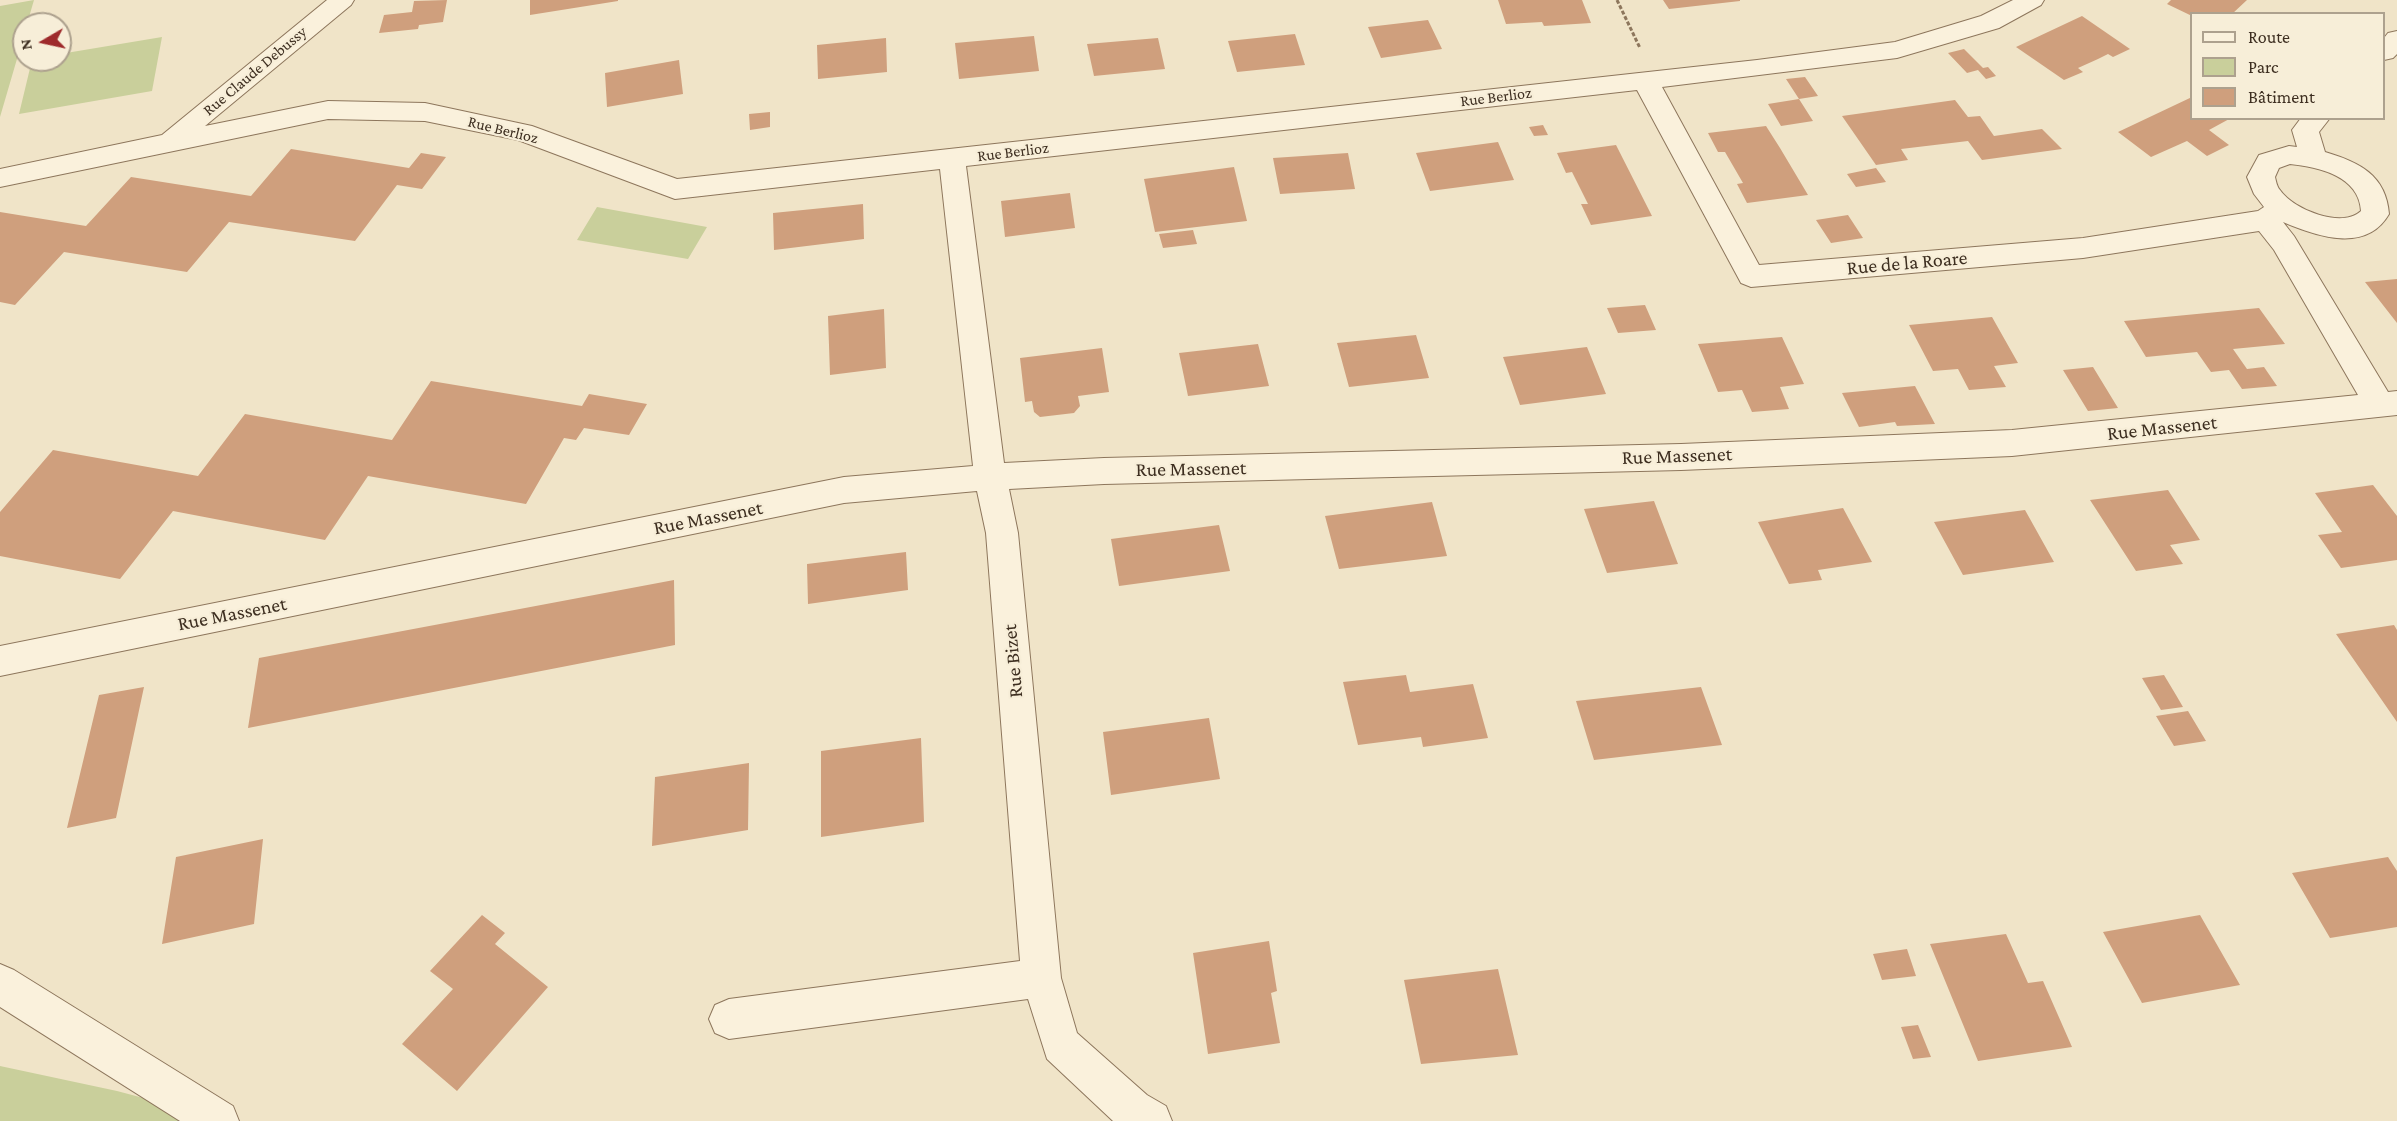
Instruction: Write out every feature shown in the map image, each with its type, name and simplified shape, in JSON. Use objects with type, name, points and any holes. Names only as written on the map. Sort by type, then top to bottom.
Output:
[{"type":"street","name":"Rue Claude Debussy","points":[[169,143],[342,0]]},
{"type":"street","name":"Rue Berlioz","points":[[0,178],[328,110],[339,110],[425,112],[523,132],[675,189],[1897,50],[1990,22],[2032,0]]},
{"type":"street","points":[[2385,51],[2397,39]]},
{"type":"street","name":"Rue de la Roare","points":[[1650,79],[1750,276],[2083,248],[2273,214]]},
{"type":"street","points":[[2313,157],[2306,130],[2315,120]]},
{"type":"street","points":[[2273,214],[2335,229],[2361,226],[2387,205],[2354,175],[2331,162],[2313,157],[2289,155],[2269,162],[2261,177],[2269,197],[2273,214],[2284,243],[2389,405]]},
{"type":"street","name":"Rue Bizet","points":[[952,159],[990,477],[1002,533],[1041,978],[1060,1045],[1132,1110],[1151,1121]]},
{"type":"street","name":"Rue Massenet","points":[[0,661],[844,490],[990,477],[1104,471],[1681,457],[2012,443],[2389,405]]},
{"type":"street","points":[[729,1019],[1041,978]]},
{"type":"street","points":[[0,984],[218,1121]]},
{"type":"path","points":[[1617,0],[1650,79]]},
{"type":"green space","points":[[34,0],[30,12],[12,12],[13,72],[0,117],[0,6]]},
{"type":"green space","points":[[162,37],[152,91],[19,114],[29,72],[72,72],[72,52]]},
{"type":"green space","points":[[597,207],[707,227],[688,259],[577,240]]},
{"type":"green space","points":[[0,1066],[117,1091],[230,1121],[0,1121]]},
{"type":"building","points":[[447,0],[443,22],[419,25],[418,29],[379,33],[384,15],[412,12],[414,1]]},
{"type":"building","points":[[530,0],[618,0],[618,1],[530,15]]},
{"type":"building","points":[[1498,0],[1582,0],[1591,23],[1544,26],[1542,22],[1506,24]]},
{"type":"building","points":[[1663,0],[1740,0],[1740,1],[1669,9]]},
{"type":"building","points":[[2171,0],[2247,0],[2234,12],[2190,12],[2190,15],[2167,4]]},
{"type":"building","points":[[2082,16],[2130,49],[2113,57],[2108,54],[2078,68],[2083,72],[2064,80],[2016,47]]},
{"type":"building","points":[[1428,20],[1442,49],[1381,58],[1368,27]]},
{"type":"building","points":[[1295,34],[1305,65],[1237,72],[1228,41]]},
{"type":"building","points":[[1034,36],[1039,71],[959,79],[955,43]]},
{"type":"building","points":[[886,38],[887,72],[818,79],[817,45]]},
{"type":"building","points":[[1158,38],[1165,69],[1094,76],[1087,44]]},
{"type":"building","points":[[1964,49],[1983,68],[1988,67],[1996,76],[1986,79],[1978,70],[1967,73],[1948,53]]},
{"type":"building","points":[[679,60],[683,94],[607,107],[605,73]]},
{"type":"building","points":[[1805,77],[1818,96],[1799,99],[1786,79]]},
{"type":"building","points":[[2190,98],[2190,120],[2227,120],[2209,130],[2229,145],[2207,156],[2187,141],[2151,157],[2118,132]]},
{"type":"building","points":[[1799,99],[1813,121],[1781,126],[1768,104]]},
{"type":"building","points":[[1955,100],[1968,117],[1980,116],[1994,136],[2042,129],[2062,149],[1982,160],[1968,141],[1901,149],[1908,160],[1876,165],[1842,116]]},
{"type":"building","points":[[770,112],[770,127],[750,130],[749,114]]},
{"type":"building","points":[[1543,125],[1548,135],[1534,136],[1529,127]]},
{"type":"building","points":[[1766,126],[1808,195],[1747,203],[1737,184],[1743,183],[1725,152],[1718,152],[1708,133]]},
{"type":"building","points":[[1498,142],[1514,180],[1430,191],[1416,153]]},
{"type":"building","points":[[1616,145],[1652,216],[1591,225],[1581,204],[1588,204],[1572,172],[1566,173],[1557,153]]},
{"type":"building","points":[[291,149],[409,168],[421,153],[446,157],[422,189],[397,185],[355,241],[229,222],[187,272],[64,252],[15,305],[0,302],[0,212],[86,226],[131,177],[251,196]]},
{"type":"building","points":[[1348,153],[1355,189],[1280,194],[1273,158]]},
{"type":"building","points":[[1234,167],[1247,221],[1155,232],[1144,179]]},
{"type":"building","points":[[1876,168],[1886,182],[1856,187],[1847,174]]},
{"type":"building","points":[[1070,193],[1075,228],[1005,237],[1001,201]]},
{"type":"building","points":[[863,204],[864,239],[774,250],[773,213]]},
{"type":"building","points":[[1848,215],[1863,238],[1831,243],[1816,220]]},
{"type":"building","points":[[1193,230],[1197,244],[1163,248],[1159,234]]},
{"type":"building","points":[[2397,279],[2397,323],[2365,282]]},
{"type":"building","points":[[1645,305],[1656,330],[1618,333],[1607,308]]},
{"type":"building","points":[[2259,308],[2285,344],[2233,349],[2247,369],[2264,367],[2277,386],[2242,389],[2229,370],[2211,372],[2197,352],[2146,357],[2124,321]]},
{"type":"building","points":[[884,309],[886,368],[830,375],[828,316]]},
{"type":"building","points":[[1992,317],[2018,363],[1994,366],[2006,387],[1969,390],[1958,369],[1933,371],[1909,325]]},
{"type":"building","points":[[1416,335],[1429,378],[1349,387],[1337,343]]},
{"type":"building","points":[[1782,337],[1804,384],[1780,387],[1789,409],[1752,412],[1742,390],[1718,392],[1698,344]]},
{"type":"building","points":[[1258,344],[1269,386],[1188,396],[1179,353]]},
{"type":"building","points":[[1587,347],[1606,394],[1520,405],[1503,357]]},
{"type":"building","points":[[1102,348],[1109,392],[1078,396],[1080,406],[1074,413],[1040,417],[1034,412],[1032,401],[1025,402],[1020,358]]},
{"type":"building","points":[[2093,367],[2118,408],[2088,411],[2063,370]]},
{"type":"building","points":[[431,381],[582,406],[589,394],[647,404],[629,435],[584,428],[576,440],[564,438],[526,504],[368,476],[325,540],[173,511],[120,579],[0,556],[0,512],[53,450],[198,476],[245,414],[392,440]]},
{"type":"building","points":[[1915,386],[1935,424],[1897,426],[1895,422],[1859,427],[1842,393]]},
{"type":"building","points":[[2373,485],[2397,516],[2397,560],[2341,568],[2318,535],[2342,532],[2315,493]]},
{"type":"building","points":[[2168,490],[2200,540],[2170,545],[2183,564],[2136,571],[2090,500]]},
{"type":"building","points":[[1654,501],[1678,564],[1607,573],[1584,509]]},
{"type":"building","points":[[1432,502],[1447,556],[1339,569],[1325,516]]},
{"type":"building","points":[[1843,508],[1872,562],[1818,570],[1822,580],[1789,584],[1758,522]]},
{"type":"building","points":[[2025,510],[2054,562],[1963,575],[1934,522]]},
{"type":"building","points":[[1219,525],[1230,571],[1119,586],[1111,539]]},
{"type":"building","points":[[906,552],[908,590],[808,604],[807,564]]},
{"type":"building","points":[[674,580],[675,645],[248,728],[259,658]]},
{"type":"building","points":[[2394,625],[2397,630],[2397,722],[2336,634]]},
{"type":"building","points":[[1406,675],[1410,692],[1473,684],[1488,738],[1423,747],[1421,737],[1358,745],[1343,682]]},
{"type":"building","points":[[2164,675],[2183,707],[2161,710],[2142,678]]},
{"type":"building","points":[[144,687],[116,818],[67,828],[99,695]]},
{"type":"building","points":[[1701,687],[1722,745],[1594,760],[1576,701]]},
{"type":"building","points":[[2188,711],[2206,741],[2174,746],[2156,716]]},
{"type":"building","points":[[1209,718],[1220,779],[1111,795],[1103,732]]},
{"type":"building","points":[[921,738],[924,822],[821,837],[821,751]]},
{"type":"building","points":[[749,763],[748,830],[652,846],[655,777]]},
{"type":"building","points":[[263,839],[254,924],[162,944],[176,857]]},
{"type":"building","points":[[2388,857],[2397,871],[2397,927],[2330,938],[2292,873]]},
{"type":"building","points":[[482,915],[505,933],[495,944],[548,987],[457,1091],[402,1044],[453,989],[430,971]]},
{"type":"building","points":[[2200,915],[2240,985],[2142,1003],[2103,932]]},
{"type":"building","points":[[2006,934],[2028,983],[2043,981],[2072,1047],[1978,1061],[1930,944]]},
{"type":"building","points":[[1269,941],[1277,991],[1271,993],[1280,1043],[1208,1054],[1193,953]]},
{"type":"building","points":[[1907,949],[1916,976],[1882,980],[1873,954]]},
{"type":"building","points":[[1498,969],[1518,1055],[1421,1064],[1404,980]]},
{"type":"building","points":[[1918,1025],[1931,1057],[1913,1059],[1901,1027]]}]
